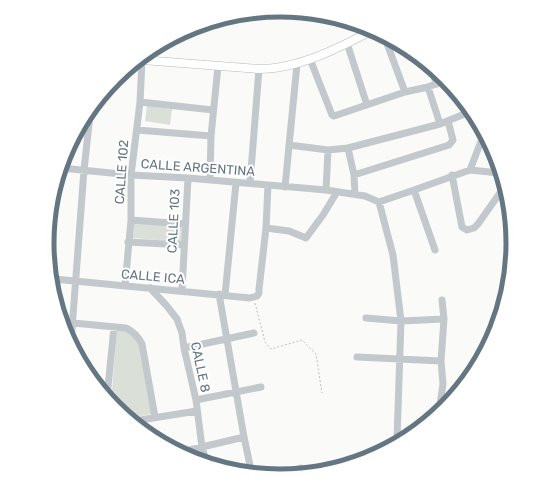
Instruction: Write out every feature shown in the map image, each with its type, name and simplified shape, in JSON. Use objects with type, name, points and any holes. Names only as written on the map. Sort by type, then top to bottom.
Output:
[{"type":"main road","points":[[147,60],[276,69],[310,59],[365,34]]},
{"type":"street","points":[[347,42],[367,105]]},
{"type":"street","points":[[387,45],[405,92]]},
{"type":"street","points":[[310,59],[332,115],[336,116],[405,92],[437,84],[435,79]]},
{"type":"street","name":"CALLE 102","points":[[125,286],[131,220],[131,175],[140,102],[142,64]]},
{"type":"street","points":[[286,187],[297,64]]},
{"type":"street","points":[[210,180],[211,136],[218,66]]},
{"type":"street","points":[[250,183],[259,69]]},
{"type":"street","points":[[428,87],[440,124]]},
{"type":"street","points":[[140,102],[213,110]]},
{"type":"street","points":[[289,145],[328,150],[348,148],[440,124],[465,114]]},
{"type":"street","points":[[72,332],[84,170],[89,121]]},
{"type":"street","points":[[354,175],[450,145],[452,140],[448,121]]},
{"type":"street","points":[[136,130],[211,136]]},
{"type":"street","points":[[470,170],[481,141]]},
{"type":"street","points":[[348,148],[354,175],[355,194]]},
{"type":"street","points":[[326,190],[328,150]]},
{"type":"street","name":"CALLE ARGENTINA","points":[[66,168],[326,190],[365,196],[379,202]]},
{"type":"street","points":[[397,436],[401,321],[393,255],[379,202],[470,170],[494,172]]},
{"type":"street","points":[[452,176],[462,227],[466,230],[474,228],[478,224],[500,193]]},
{"type":"street","name":"CALLE 103","points":[[182,290],[188,178]]},
{"type":"street","points":[[236,183],[222,294],[226,339],[250,467]]},
{"type":"street","points":[[252,297],[259,293],[266,228],[268,185]]},
{"type":"street","points":[[414,190],[435,250]]},
{"type":"street","points":[[266,228],[289,231],[306,238],[323,215],[337,192]]},
{"type":"street","points":[[131,220],[185,224]]},
{"type":"street","points":[[128,242],[184,245]]},
{"type":"street","name":"CALLE ICA","points":[[56,279],[252,297]]},
{"type":"street","name":"CALLE 8","points":[[150,288],[177,319],[182,333],[196,400],[205,456]]},
{"type":"street","points":[[441,401],[443,384],[441,361],[444,319],[442,300]]},
{"type":"street","points":[[366,318],[401,321],[444,319]]},
{"type":"street","points":[[73,323],[126,328],[138,336],[142,344],[155,417]]},
{"type":"street","points":[[108,390],[114,327]]},
{"type":"street","points":[[184,348],[254,333]]},
{"type":"street","points":[[357,357],[441,361]]},
{"type":"street","points":[[196,400],[261,387]]},
{"type":"street","points":[[139,420],[197,411]]},
{"type":"street","points":[[189,450],[244,437]]},
{"type":"path","points":[[252,297],[265,342],[271,348],[302,340],[316,354],[322,393]]},
{"type":"shaded area","points":[[147,106],[172,109],[170,125],[145,121]]},
{"type":"shaded area","points":[[134,222],[182,226],[181,242],[133,238]]},
{"type":"shaded area","points":[[117,329],[132,334],[139,344],[144,363],[152,414],[135,417],[112,394]]}]
